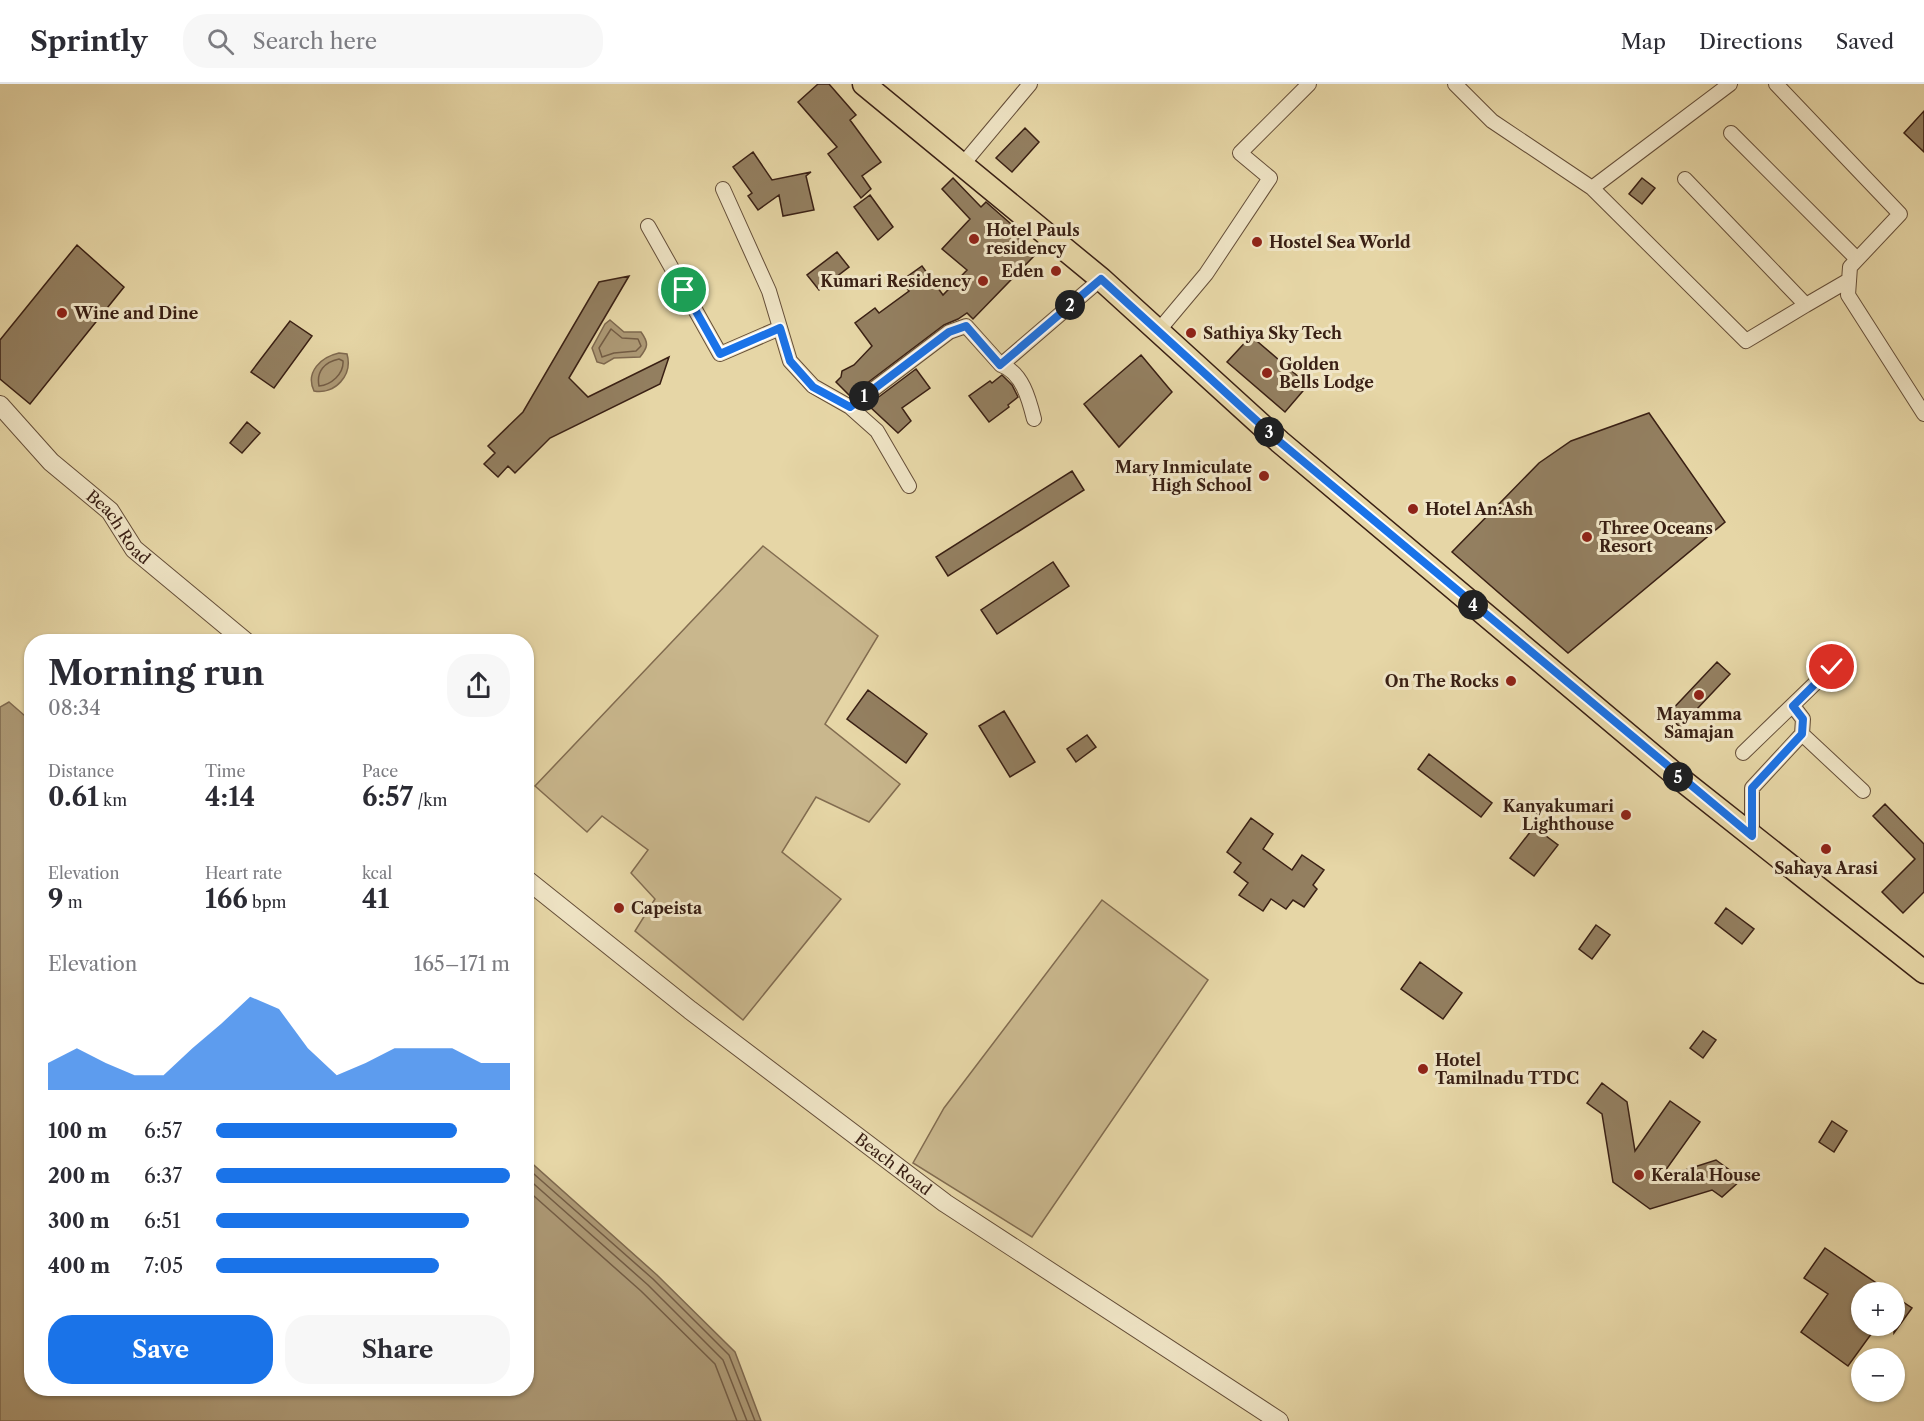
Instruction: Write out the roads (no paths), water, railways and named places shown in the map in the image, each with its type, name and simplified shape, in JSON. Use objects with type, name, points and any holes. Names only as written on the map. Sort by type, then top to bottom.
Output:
[{"type":"main road","points":[[864,84],[1101,279],[1280,442],[1665,766],[1924,972]]},
{"type":"street","points":[[963,164],[1030,84]]},
{"type":"street","points":[[1159,330],[1206,274],[1270,178],[1240,153],[1309,84]]},
{"type":"street","points":[[1455,84],[1492,121],[1592,188],[1746,341],[1849,280]]},
{"type":"street","points":[[1592,188],[1730,84]]},
{"type":"street","points":[[1776,84],[1900,214],[1850,267],[1848,295],[1924,414]]},
{"type":"street","points":[[1731,133],[1857,259]]},
{"type":"street","points":[[1685,179],[1806,305]]},
{"type":"street","points":[[723,189],[769,291],[790,361],[813,387],[850,407],[877,431],[909,486]]},
{"type":"street","points":[[648,226],[720,354],[780,328]]},
{"type":"street","points":[[1000,365],[1101,279]]},
{"type":"street","points":[[850,407],[949,332],[966,326],[1000,365],[1008,368],[1027,392],[1034,418]]},
{"type":"street","name":"Beach Road","points":[[0,405],[51,462],[110,511],[134,549],[236,634]]},
{"type":"street","points":[[1743,753],[1832,667]]},
{"type":"street","points":[[1752,836],[1752,788],[1802,734],[1803,719],[1793,706]]},
{"type":"street","points":[[1802,734],[1863,791]]},
{"type":"street","name":"Beach Road","points":[[534,885],[690,1010],[945,1203],[1279,1421]]},
{"type":"water","points":[[610,320],[624,332],[641,332],[646,345],[640,357],[614,358],[604,364],[597,362],[592,348],[605,324]]},
{"type":"water","points":[[339,353],[347,354],[345,376],[341,382],[329,390],[314,391],[312,378],[316,366],[326,358]]},
{"type":"water","points":[[9,702],[24,715],[24,1396],[534,1396],[534,1165],[657,1275],[735,1352],[761,1421],[0,1421],[0,707]]},
{"type":"place","name":"Hotel Pauls residency","points":[[974,239]]},
{"type":"place","name":"Hostel Sea World","points":[[1257,242]]},
{"type":"place","name":"Eden","points":[[1056,271]]},
{"type":"place","name":"Kumari Residency","points":[[983,281]]},
{"type":"place","name":"Wine and Dine","points":[[62,313]]},
{"type":"place","name":"Sathiya Sky Tech","points":[[1191,333]]},
{"type":"place","name":"Golden Bells Lodge","points":[[1267,373]]},
{"type":"place","name":"Mary Inmiculate High School","points":[[1264,476]]},
{"type":"place","name":"Hotel An:Ash","points":[[1413,509]]},
{"type":"place","name":"Three Oceans Resort","points":[[1587,537]]},
{"type":"place","name":"On The Rocks","points":[[1511,681]]},
{"type":"place","name":"Mayamma Samajan","points":[[1699,695]]},
{"type":"place","name":"Kanyakumari Lighthouse","points":[[1626,815]]},
{"type":"place","name":"Sahaya Arasi","points":[[1826,849]]},
{"type":"place","name":"Capeista","points":[[619,908]]},
{"type":"place","name":"Hotel Tamilnadu TTDC","points":[[1423,1069]]},
{"type":"place","name":"Kerala House","points":[[1639,1175]]}]
